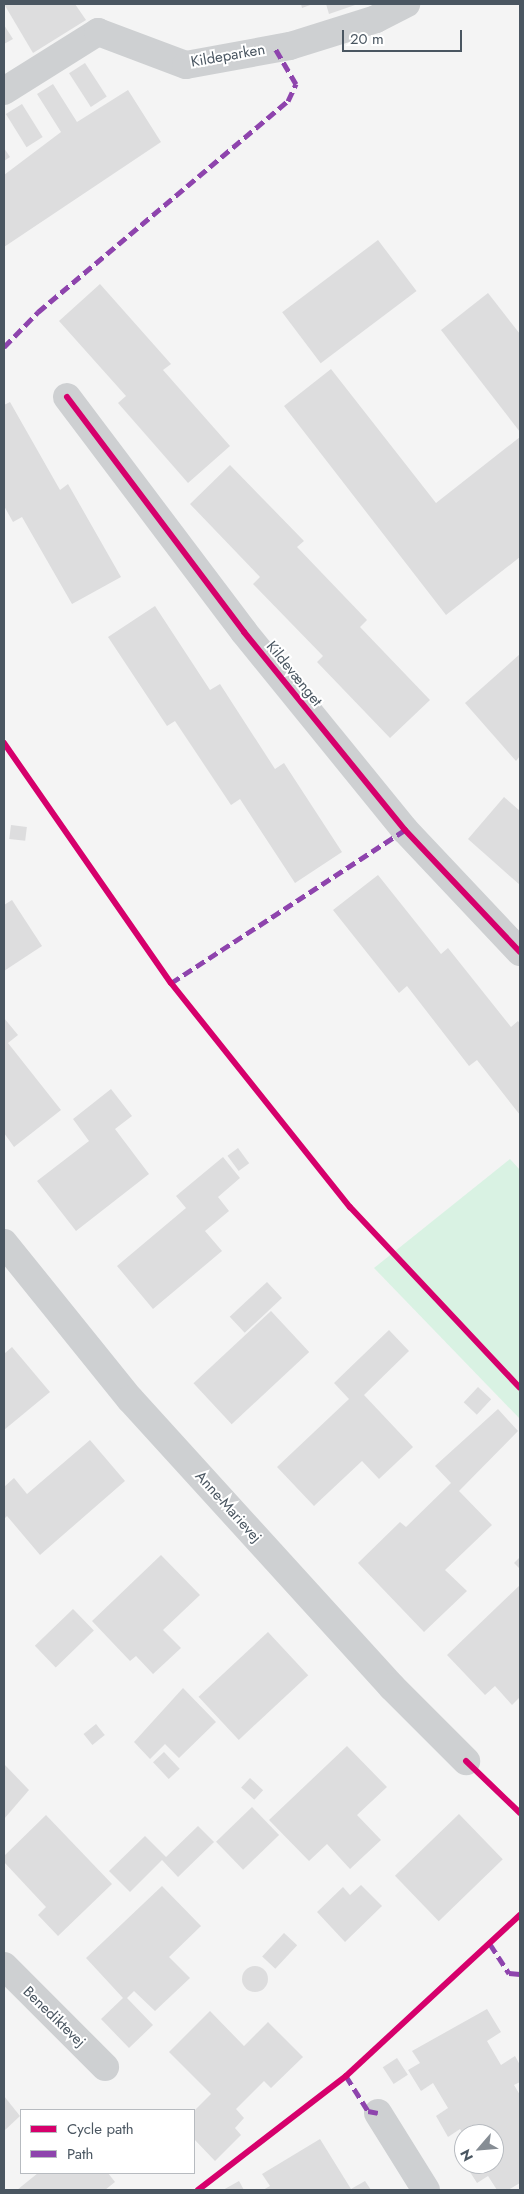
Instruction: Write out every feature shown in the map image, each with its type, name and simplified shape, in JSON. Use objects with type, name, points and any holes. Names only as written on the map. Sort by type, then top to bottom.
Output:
[{"type":"street","name":"Kildeparken","points":[[4,91],[98,32],[186,65],[290,46],[376,20],[406,4]]},
{"type":"street","name":"Kildevænget","points":[[67,397],[244,632],[399,822],[520,952]]},
{"type":"street","name":"Anne-Marievej","points":[[4,1243],[130,1399],[392,1687],[466,1761]]},
{"type":"street","name":"Benediktevej","points":[[4,1966],[105,2067]]},
{"type":"street","points":[[378,2113],[426,2190]]},
{"type":"green space","points":[[510,1159],[520,1170],[520,1419],[374,1268]]},
{"type":"building","points":[[4,4],[75,4],[86,20],[33,53]]},
{"type":"building","points":[[301,4],[313,4],[302,8]]},
{"type":"building","points":[[326,4],[358,4],[329,14]]},
{"type":"building","points":[[4,25],[13,39],[4,44]]},
{"type":"building","points":[[85,63],[107,97],[91,107],[69,73]]},
{"type":"building","points":[[53,84],[77,122],[128,90],[161,142],[4,247],[4,175],[61,132],[37,94]]},
{"type":"building","points":[[22,104],[43,137],[27,147],[6,114]]},
{"type":"building","points":[[4,148],[10,157],[4,161]]},
{"type":"building","points":[[378,240],[417,291],[321,363],[282,312]]},
{"type":"building","points":[[100,284],[171,364],[163,370],[230,446],[188,483],[118,403],[126,396],[59,321]]},
{"type":"building","points":[[488,293],[520,334],[520,432],[441,330]]},
{"type":"building","points":[[331,369],[436,503],[520,437],[520,557],[446,615],[284,406]]},
{"type":"building","points":[[10,402],[60,490],[68,484],[121,577],[72,604],[22,517],[13,522],[4,506],[4,405]]},
{"type":"building","points":[[230,465],[304,541],[297,547],[367,620],[360,627],[430,700],[390,738],[317,662],[323,656],[253,584],[260,577],[190,504]]},
{"type":"building","points":[[155,606],[210,690],[220,684],[275,769],[284,763],[342,852],[295,883],[240,799],[231,805],[175,721],[167,726],[108,637]]},
{"type":"building","points":[[520,654],[520,756],[516,761],[465,703]]},
{"type":"building","points":[[504,797],[520,811],[520,885],[468,839]]},
{"type":"building","points":[[11,825],[27,827],[25,841],[9,839]]},
{"type":"building","points":[[378,875],[441,954],[448,948],[511,1027],[518,1021],[520,1024],[520,1115],[477,1060],[469,1066],[407,986],[399,993],[333,910]]},
{"type":"building","points":[[12,900],[42,946],[4,971],[4,905]]},
{"type":"building","points":[[4,1018],[18,1035],[8,1043],[61,1110],[14,1147],[4,1133]]},
{"type":"building","points":[[111,1089],[132,1116],[115,1129],[149,1174],[76,1231],[37,1181],[89,1141],[73,1119]]},
{"type":"building","points":[[238,1148],[249,1163],[239,1171],[227,1156]]},
{"type":"building","points":[[223,1157],[240,1178],[218,1197],[229,1211],[205,1231],[222,1251],[153,1309],[117,1266],[186,1208],[176,1196]]},
{"type":"building","points":[[267,1282],[282,1298],[245,1333],[230,1317]]},
{"type":"building","points":[[271,1311],[309,1352],[232,1424],[193,1383]]},
{"type":"building","points":[[389,1330],[409,1351],[364,1395],[413,1447],[379,1479],[362,1461],[314,1506],[277,1467],[349,1399],[334,1383]]},
{"type":"building","points":[[12,1347],[50,1392],[4,1430],[4,1354]]},
{"type":"building","points":[[478,1387],[491,1399],[477,1415],[464,1402]]},
{"type":"building","points":[[498,1409],[518,1431],[459,1491],[492,1525],[445,1570],[467,1591],[424,1632],[358,1563],[400,1522],[406,1527],[451,1483],[435,1466]]},
{"type":"building","points":[[90,1440],[125,1481],[40,1555],[7,1516],[4,1519],[4,1487],[14,1478],[27,1494]]},
{"type":"building","points":[[161,1555],[200,1595],[163,1630],[181,1648],[153,1674],[136,1656],[130,1661],[92,1621]]},
{"type":"building","points":[[520,1557],[520,1569],[514,1563]]},
{"type":"building","points":[[520,1585],[520,1697],[512,1705],[495,1686],[485,1695],[447,1655]]},
{"type":"building","points":[[73,1609],[94,1631],[56,1667],[35,1646]]},
{"type":"building","points":[[268,1632],[308,1675],[239,1740],[199,1697]]},
{"type":"building","points":[[183,1688],[216,1722],[179,1758],[165,1744],[150,1759],[134,1742]]},
{"type":"building","points":[[96,1724],[105,1735],[92,1745],[84,1734]]},
{"type":"building","points":[[347,1746],[387,1787],[357,1815],[381,1840],[350,1869],[327,1844],[309,1861],[269,1820]]},
{"type":"building","points":[[164,1752],[180,1769],[169,1779],[153,1762]]},
{"type":"building","points":[[4,1764],[29,1790],[4,1819]]},
{"type":"building","points":[[250,1778],[263,1790],[254,1800],[241,1788]]},
{"type":"building","points":[[252,1807],[279,1835],[243,1870],[216,1842]]},
{"type":"building","points":[[459,1814],[503,1859],[439,1921],[395,1876]]},
{"type":"building","points":[[46,1815],[112,1884],[58,1936],[38,1915],[46,1907],[4,1862],[4,1856]]},
{"type":"building","points":[[198,1826],[214,1842],[178,1877],[162,1860],[130,1892],[109,1871],[145,1836],[166,1857]]},
{"type":"building","points":[[361,1885],[382,1906],[345,1942],[317,1912],[343,1887],[350,1895]]},
{"type":"building","points":[[162,1886],[201,1926],[169,1957],[190,1978],[155,2011],[134,1991],[127,1998],[153,2025],[129,2048],[101,2019],[123,1998],[86,1958]]},
{"type":"building","points":[[284,1933],[297,1945],[275,1969],[262,1956]]},
{"type":"building","points":[[255,1966],[264,1970],[268,1979],[264,1988],[255,1992],[246,1988],[242,1979],[246,1970]]},
{"type":"building","points":[[487,2009],[501,2032],[487,2041],[501,2065],[515,2056],[520,2065],[520,2082],[514,2085],[520,2095],[520,2183],[508,2190],[497,2190],[488,2176],[477,2183],[471,2174],[504,2174],[504,2124],[454,2124],[454,2133],[448,2137],[436,2116],[448,2108],[433,2083],[421,2091],[408,2070],[420,2063],[412,2051]]},
{"type":"building","points":[[210,2011],[244,2046],[268,2022],[303,2057],[271,2088],[264,2081],[236,2109],[244,2118],[235,2128],[241,2135],[215,2161],[195,2140],[195,2110],[211,2094],[169,2052]]},
{"type":"building","points":[[397,2058],[408,2075],[394,2084],[383,2067]]},
{"type":"building","points":[[4,2096],[20,2116],[4,2131]]},
{"type":"building","points":[[320,2139],[351,2189],[365,2181],[371,2190],[263,2190],[270,2186],[262,2174]]},
{"type":"building","points":[[37,2174],[109,2174],[115,2182],[105,2190],[17,2190]]},
{"type":"building","points":[[239,2181],[244,2190],[223,2190]]},
{"type":"marked path","points":[[4,347],[38,312],[288,101],[296,84],[275,48]]},
{"type":"marked path","points":[[171,983],[405,830]]},
{"type":"marked path","points":[[490,1944],[509,1973],[520,1974]]},
{"type":"marked path","points":[[346,2076],[368,2111],[378,2113]]},
{"type":"cycle path","points":[[67,397],[244,632],[405,830],[520,952]]},
{"type":"cycle path","points":[[4,743],[171,983],[350,1207],[520,1388]]},
{"type":"cycle path","points":[[466,1761],[520,1813]]},
{"type":"cycle path","points":[[198,2190],[346,2076],[520,1915]]}]
